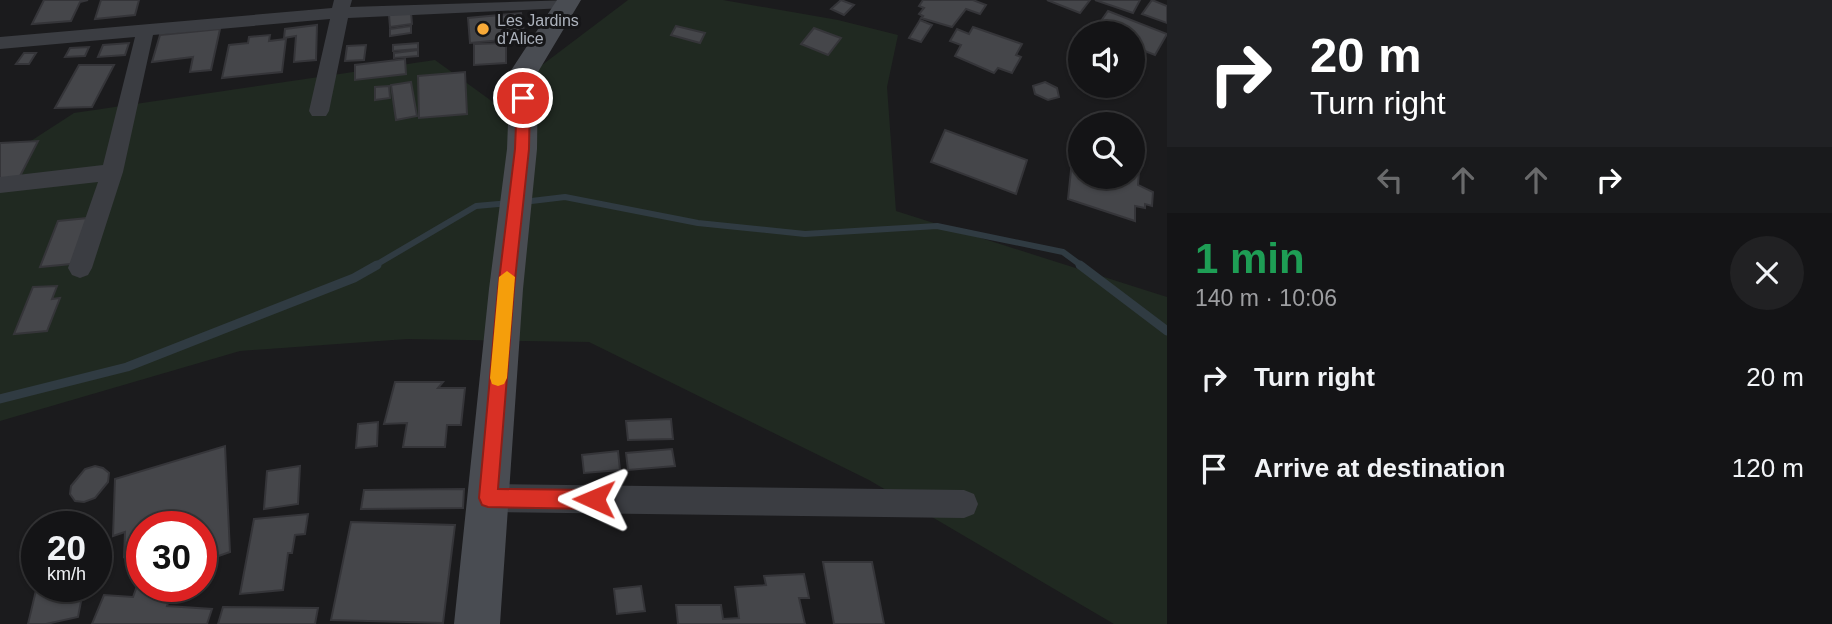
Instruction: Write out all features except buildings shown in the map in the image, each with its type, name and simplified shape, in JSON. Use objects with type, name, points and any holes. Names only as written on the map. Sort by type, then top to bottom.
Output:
[{"type":"street","points":[[0,43],[145,32],[342,6],[567,1]]},
{"type":"street","points":[[477,624],[506,289],[522,149],[524,72],[567,1]]},
{"type":"street","points":[[319,111],[342,6]]},
{"type":"street","points":[[80,268],[112,172],[145,32]]},
{"type":"street","points":[[0,186],[112,172]]},
{"type":"street","points":[[488,498],[964,504]]},
{"type":"shaded area","points":[[628,0],[723,0],[838,20],[898,35],[887,87],[896,211],[1167,297],[1167,624],[1114,624],[869,480],[589,342],[407,339],[240,351],[0,421],[0,161],[74,113],[435,60],[493,102]]},
{"type":"waterway","points":[[523,202],[565,197],[698,223],[805,234],[937,226],[1063,252],[1082,266]]},
{"type":"waterway","points":[[374,266],[476,206],[510,203]]},
{"type":"waterway","points":[[0,399],[127,367],[354,278],[377,265]]},
{"type":"waterway","points":[[1080,265],[1167,331]]},
{"type":"slow traffic","points":[[498,378],[507,277]]},
{"type":"place","name":"Les Jardins d'Alice","points":[[483,29]]},
{"type":"route","points":[[523,98],[522,149],[506,289],[488,498],[594,499]]}]
